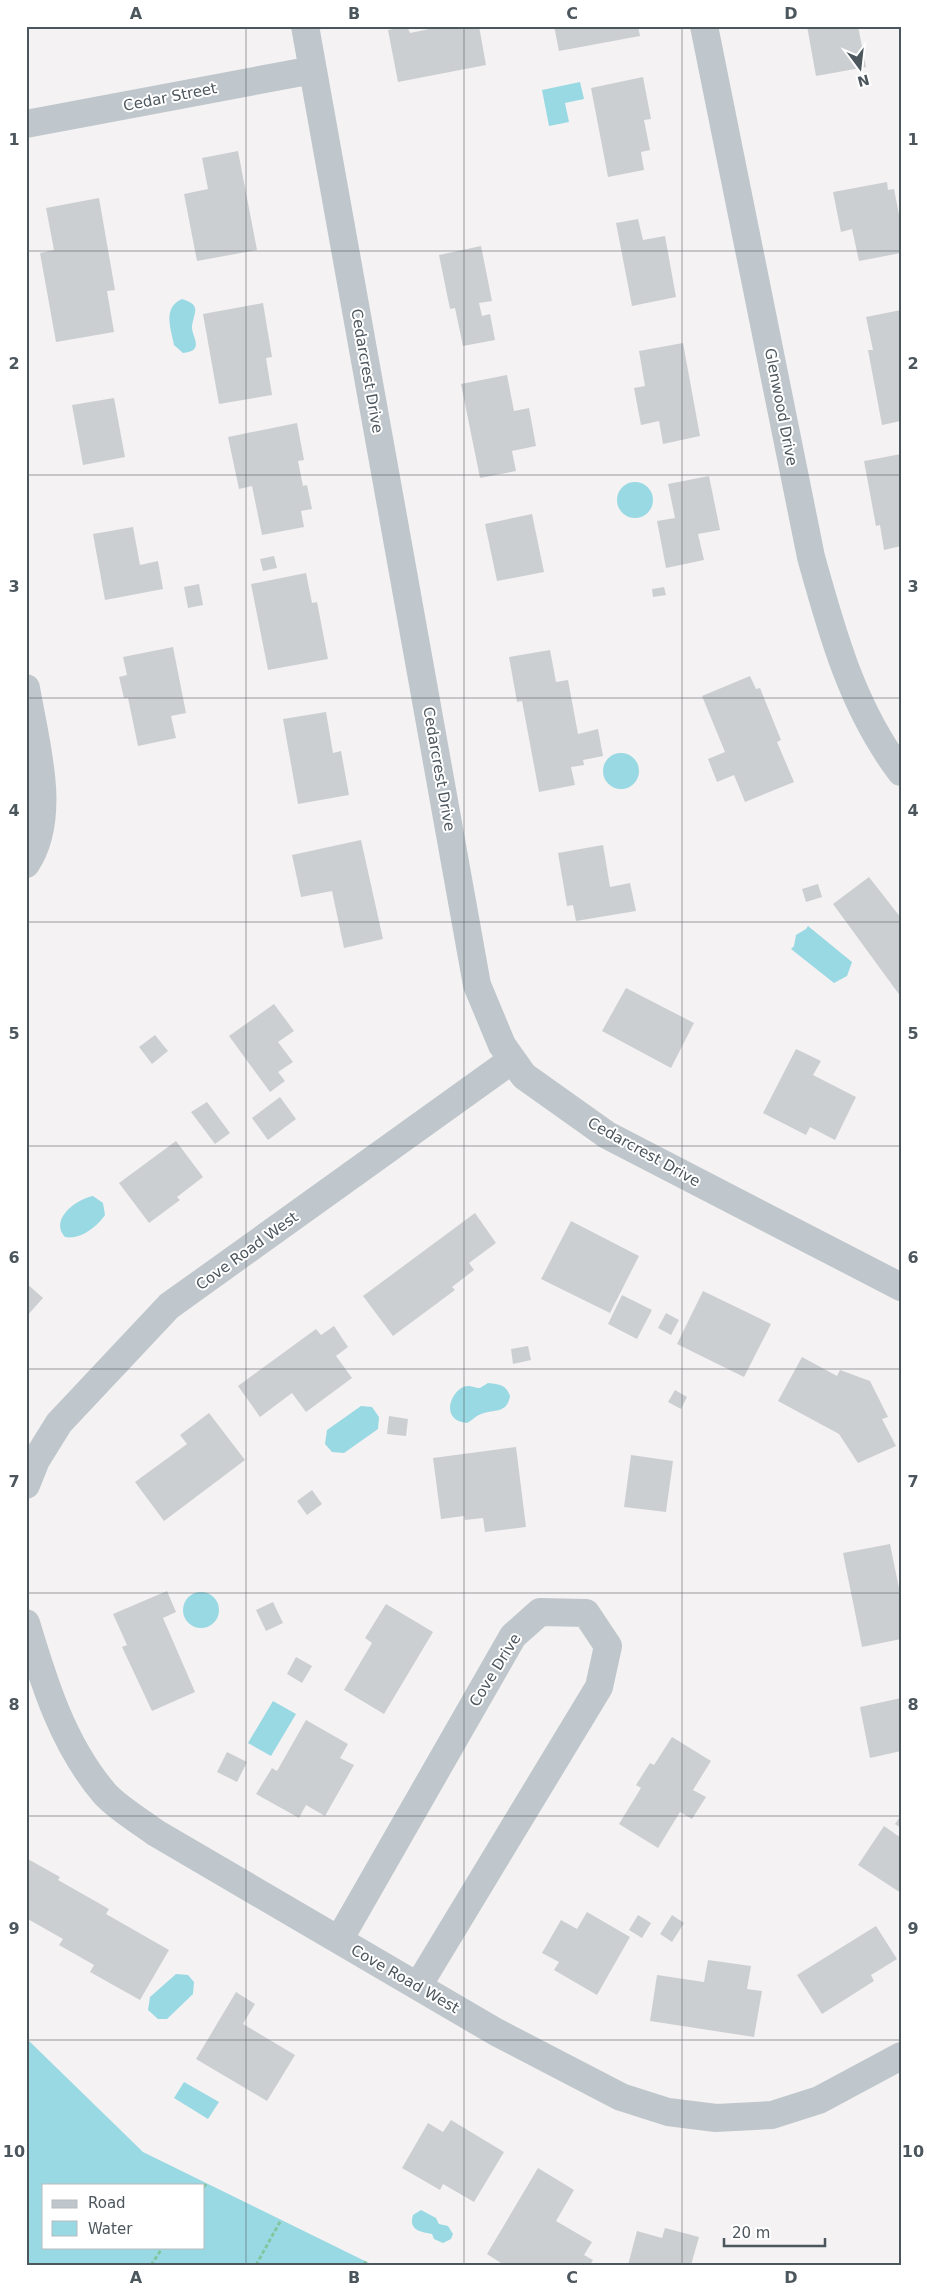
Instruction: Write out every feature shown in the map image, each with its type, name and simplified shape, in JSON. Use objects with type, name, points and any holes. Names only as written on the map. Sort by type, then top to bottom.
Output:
[{"type":"street","name":"Cedarcrest Drive","points":[[305,26],[478,986],[502,1045],[524,1076],[607,1135],[901,1287]]},
{"type":"street","name":"Glenwood Drive","points":[[704,26],[814,567],[832,634],[854,692],[901,772]]},
{"type":"street","name":"Cedar Street","points":[[26,124],[313,70]]},
{"type":"street","points":[[26,864],[34,853],[42,820],[41,766],[28,705]]},
{"type":"street","name":"Cove Road West","points":[[26,1485],[36,1460],[59,1423],[169,1306],[512,1060]]},
{"type":"street","name":"Cove Drive","points":[[339,1940],[512,1636],[540,1612],[586,1613],[608,1646],[600,1687],[418,1986]]},
{"type":"street","name":"Cove Road West","points":[[26,1622],[46,1690],[73,1749],[106,1795],[156,1833],[496,2032],[621,2097],[668,2112],[716,2118],[772,2115],[819,2100],[901,2056]]},
{"type":"path","points":[[256,2265],[281,2220]]},
{"type":"path","points":[[151,2265],[162,2248]]},
{"type":"water","points":[[580,82],[584,99],[565,103],[569,122],[549,126],[542,90]]},
{"type":"water","points":[[182,299],[194,306],[195,313],[192,330],[196,342],[194,349],[183,353],[174,345],[169,319],[172,308]]},
{"type":"water","points":[[635,482],[642,483],[648,487],[652,493],[652,507],[648,513],[642,517],[635,518],[628,517],[622,513],[618,507],[617,500],[618,493],[622,487],[628,483]]},
{"type":"water","points":[[621,753],[628,754],[634,758],[638,764],[638,778],[634,784],[628,788],[621,789],[614,788],[608,784],[604,778],[603,771],[604,764],[608,758],[614,754]]},
{"type":"water","points":[[808,926],[852,962],[847,976],[834,983],[791,949],[794,946],[796,935]]},
{"type":"water","points":[[93,1196],[103,1203],[105,1215],[88,1232],[76,1237],[65,1237],[60,1224],[62,1217],[79,1201]]},
{"type":"water","points":[[488,1383],[507,1389],[510,1396],[506,1406],[499,1410],[479,1415],[467,1423],[458,1421],[452,1416],[450,1410],[451,1403],[457,1391],[462,1387],[468,1386],[480,1388]]},
{"type":"water","points":[[361,1406],[372,1407],[379,1417],[378,1429],[344,1453],[332,1452],[325,1444],[327,1430]]},
{"type":"water","points":[[201,1592],[208,1593],[214,1597],[218,1603],[218,1617],[214,1623],[208,1627],[201,1628],[194,1627],[188,1623],[184,1617],[183,1610],[184,1603],[188,1597],[194,1593]]},
{"type":"water","points":[[273,1701],[296,1714],[271,1756],[248,1743]]},
{"type":"water","points":[[176,1974],[188,1975],[194,1982],[193,1994],[167,2019],[158,2019],[148,2010],[150,1997]]},
{"type":"water","points":[[26,2038],[143,2152],[373,2265],[26,2265]]},
{"type":"water","points":[[184,2082],[219,2102],[208,2119],[174,2098]]},
{"type":"water","points":[[421,2210],[436,2218],[439,2224],[448,2226],[453,2234],[451,2239],[443,2243],[434,2239],[432,2234],[414,2228],[412,2224],[413,2215]]},
{"type":"building","points":[[407,26],[410,33],[444,26],[479,26],[486,65],[398,82],[388,30]]},
{"type":"building","points":[[554,26],[638,26],[640,36],[559,51]]},
{"type":"building","points":[[807,26],[858,26],[866,67],[816,76]]},
{"type":"building","points":[[643,77],[651,119],[644,120],[650,150],[641,152],[644,170],[608,177],[591,88]]},
{"type":"building","points":[[238,151],[257,250],[197,261],[184,194],[208,189],[202,158]]},
{"type":"building","points":[[887,182],[888,190],[894,189],[901,225],[901,253],[859,261],[852,229],[841,232],[833,192]]},
{"type":"building","points":[[99,198],[115,290],[107,291],[114,332],[56,342],[40,253],[54,250],[46,208]]},
{"type":"building","points":[[638,219],[643,240],[665,236],[676,297],[632,306],[616,223]]},
{"type":"building","points":[[481,246],[492,301],[479,303],[482,316],[490,314],[495,340],[463,346],[455,308],[450,309],[439,255]]},
{"type":"building","points":[[263,303],[272,357],[266,358],[272,395],[219,404],[203,314]]},
{"type":"building","points":[[901,310],[901,421],[882,425],[868,350],[873,350],[866,317]]},
{"type":"building","points":[[683,343],[700,436],[663,444],[659,421],[641,425],[634,388],[645,386],[639,351]]},
{"type":"building","points":[[507,375],[514,411],[529,408],[536,446],[512,451],[516,471],[480,478],[461,384]]},
{"type":"building","points":[[114,398],[125,457],[83,465],[72,405]]},
{"type":"building","points":[[297,423],[304,460],[298,461],[303,486],[307,485],[312,509],[301,511],[304,527],[262,535],[252,486],[239,489],[228,437]]},
{"type":"building","points":[[901,454],[901,546],[884,550],[880,525],[876,526],[864,461]]},
{"type":"building","points":[[709,476],[720,530],[698,534],[704,560],[666,568],[657,521],[675,518],[668,484]]},
{"type":"building","points":[[532,514],[544,572],[497,581],[485,524]]},
{"type":"building","points":[[133,527],[140,565],[158,561],[163,589],[105,600],[93,534]]},
{"type":"building","points":[[274,556],[277,568],[263,571],[260,559]]},
{"type":"building","points":[[306,573],[312,603],[317,602],[328,659],[268,670],[251,584]]},
{"type":"building","points":[[199,584],[203,605],[188,608],[184,587]]},
{"type":"building","points":[[664,587],[666,595],[653,597],[652,589]]},
{"type":"building","points":[[173,647],[186,713],[171,716],[176,738],[138,746],[128,698],[124,698],[119,677],[127,675],[123,657]]},
{"type":"building","points":[[550,650],[556,682],[568,680],[578,734],[598,729],[603,756],[583,760],[584,765],[571,767],[575,785],[539,792],[522,701],[517,702],[509,657]]},
{"type":"building","points":[[750,676],[756,689],[760,688],[781,740],[777,742],[794,782],[745,802],[734,775],[717,782],[708,759],[725,752],[702,696]]},
{"type":"building","points":[[326,712],[333,753],[341,751],[349,795],[298,804],[283,719]]},
{"type":"building","points":[[361,840],[383,939],[344,948],[332,891],[301,897],[292,855]]},
{"type":"building","points":[[603,845],[610,887],[630,883],[636,911],[576,921],[573,905],[567,906],[558,853]]},
{"type":"building","points":[[869,877],[901,918],[901,997],[833,904]]},
{"type":"building","points":[[818,884],[822,897],[806,902],[802,889]]},
{"type":"building","points":[[626,988],[694,1023],[671,1068],[602,1031]]},
{"type":"building","points":[[274,1004],[294,1031],[278,1042],[293,1062],[278,1072],[285,1081],[270,1092],[229,1036]]},
{"type":"building","points":[[155,1035],[168,1051],[152,1064],[139,1047]]},
{"type":"building","points":[[796,1049],[821,1061],[813,1075],[856,1097],[835,1140],[810,1127],[806,1135],[763,1113]]},
{"type":"building","points":[[280,1097],[296,1119],[268,1140],[252,1118]]},
{"type":"building","points":[[207,1102],[230,1133],[215,1144],[191,1112]]},
{"type":"building","points":[[176,1141],[203,1177],[177,1197],[180,1200],[149,1223],[119,1183]]},
{"type":"building","points":[[475,1213],[496,1243],[469,1263],[474,1270],[452,1287],[455,1290],[393,1336],[363,1296]]},
{"type":"building","points":[[571,1221],[639,1256],[610,1313],[541,1279]]},
{"type":"building","points":[[26,1283],[43,1298],[26,1317]]},
{"type":"building","points":[[703,1291],[771,1324],[744,1377],[677,1344]]},
{"type":"building","points":[[622,1295],[652,1310],[637,1339],[608,1324]]},
{"type":"building","points":[[666,1313],[679,1320],[671,1335],[658,1328]]},
{"type":"building","points":[[334,1326],[348,1347],[336,1356],[352,1378],[306,1412],[292,1393],[260,1417],[238,1386],[316,1329],[321,1335]]},
{"type":"building","points":[[528,1346],[531,1360],[513,1364],[511,1349]]},
{"type":"building","points":[[802,1357],[837,1376],[840,1370],[870,1381],[888,1417],[882,1419],[896,1446],[858,1463],[839,1434],[778,1401]]},
{"type":"building","points":[[675,1390],[687,1397],[681,1409],[668,1402]]},
{"type":"building","points":[[209,1413],[245,1460],[164,1521],[135,1482],[187,1444],[180,1435]]},
{"type":"building","points":[[389,1416],[408,1419],[406,1436],[387,1434]]},
{"type":"building","points":[[516,1447],[526,1527],[485,1532],[483,1518],[465,1520],[464,1516],[441,1519],[433,1458]]},
{"type":"building","points":[[631,1455],[673,1461],[666,1512],[624,1507]]},
{"type":"building","points":[[312,1490],[322,1504],[307,1515],[297,1501]]},
{"type":"building","points":[[890,1544],[901,1598],[901,1639],[862,1647],[843,1553]]},
{"type":"building","points":[[167,1591],[176,1612],[163,1618],[195,1692],[152,1711],[122,1647],[127,1645],[113,1614]]},
{"type":"building","points":[[273,1602],[283,1623],[266,1631],[256,1610]]},
{"type":"building","points":[[386,1604],[433,1632],[384,1714],[344,1690],[372,1643],[365,1638]]},
{"type":"building","points":[[296,1657],[312,1666],[302,1683],[287,1674]]},
{"type":"building","points":[[901,1698],[901,1751],[870,1758],[860,1707]]},
{"type":"building","points":[[306,1720],[348,1744],[340,1758],[354,1765],[325,1816],[306,1805],[299,1818],[256,1794],[272,1768],[277,1771]]},
{"type":"building","points":[[672,1737],[711,1761],[693,1790],[706,1797],[692,1819],[680,1812],[658,1848],[619,1824],[641,1788],[636,1785],[650,1763],[654,1765]]},
{"type":"building","points":[[227,1752],[247,1762],[237,1782],[217,1772]]},
{"type":"building","points":[[901,1815],[901,1828],[895,1824]]},
{"type":"building","points":[[884,1826],[901,1838],[901,1893],[858,1865]]},
{"type":"building","points":[[26,1858],[60,1877],[58,1880],[109,1909],[106,1914],[169,1950],[140,2000],[90,1972],[94,1965],[59,1945],[63,1939],[26,1918]]},
{"type":"building","points":[[587,1912],[630,1937],[597,1995],[554,1970],[559,1962],[542,1953],[561,1920],[577,1929]]},
{"type":"building","points":[[638,1915],[651,1923],[642,1938],[629,1930]]},
{"type":"building","points":[[672,1915],[684,1923],[672,1942],[660,1934]]},
{"type":"building","points":[[876,1926],[897,1959],[871,1975],[874,1981],[822,2014],[797,1975]]},
{"type":"building","points":[[708,1960],[751,1966],[747,1989],[762,1991],[754,2037],[650,2021],[657,1975],[704,1982]]},
{"type":"building","points":[[236,1992],[255,2004],[243,2024],[295,2055],[267,2101],[196,2059]]},
{"type":"building","points":[[451,2120],[504,2152],[474,2202],[443,2184],[440,2190],[402,2168],[428,2123],[443,2132]]},
{"type":"building","points":[[538,2168],[574,2190],[556,2221],[592,2242],[584,2255],[593,2260],[590,2265],[504,2265],[487,2254]]},
{"type":"building","points":[[665,2228],[699,2237],[691,2265],[628,2265],[637,2231],[662,2238]]}]
